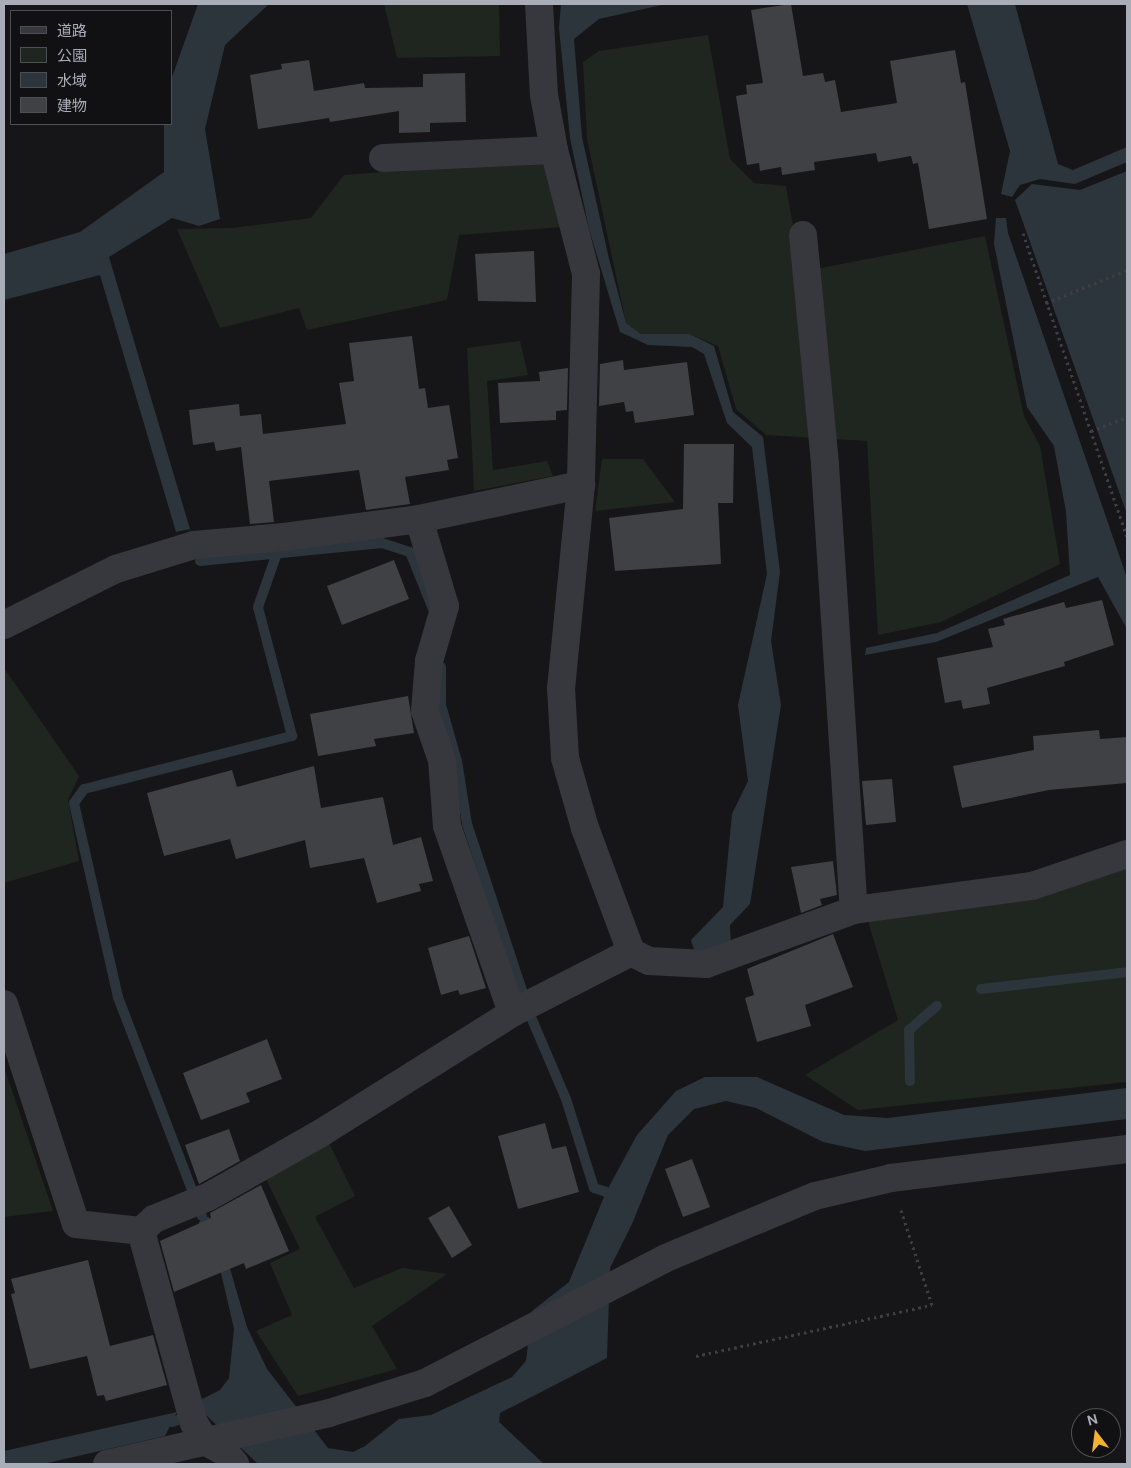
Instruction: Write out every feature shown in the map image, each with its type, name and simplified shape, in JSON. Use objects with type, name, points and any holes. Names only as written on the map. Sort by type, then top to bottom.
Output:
[{"type":"street","points":[[539,4],[544,96],[554,150],[586,274],[581,485],[561,688],[565,758],[585,828],[631,952],[649,962],[706,964],[854,910],[1032,886],[1127,854]]},
{"type":"street","points":[[383,158],[554,150]]},
{"type":"street","points":[[803,235],[825,465],[854,910]]},
{"type":"street","points":[[4,625],[116,569],[194,545],[284,537],[419,519],[581,485]]},
{"type":"street","points":[[419,519],[445,606],[429,661],[425,711],[442,760],[447,826],[522,1008]]},
{"type":"street","points":[[4,1004],[76,1224],[141,1231],[154,1219],[198,1201],[321,1134],[522,1008],[631,952]]},
{"type":"street","points":[[107,1464],[196,1423],[329,1413],[425,1383],[620,1282],[731,1229],[807,1200],[891,1178],[1127,1149]]},
{"type":"street","points":[[141,1231],[196,1423],[226,1452],[235,1464]]},
{"type":"path","points":[[1023,233],[1127,536]]},
{"type":"path","points":[[1046,304],[1127,270]]},
{"type":"path","points":[[1091,431],[1127,417]]},
{"type":"path","points":[[696,1356],[932,1304],[891,1178]]},
{"type":"green space","points":[[384,4],[499,4],[500,56],[397,58]]},
{"type":"green space","points":[[708,35],[730,159],[754,183],[786,186],[801,272],[985,236],[1024,416],[1040,446],[1060,564],[941,622],[878,635],[867,441],[766,435],[736,409],[718,346],[690,334],[641,334],[626,323],[587,139],[583,62],[599,51]]},
{"type":"green space","points":[[544,159],[562,227],[459,235],[447,300],[307,330],[299,308],[220,328],[177,229],[231,228],[311,218],[344,175]]},
{"type":"green space","points":[[520,341],[528,375],[487,381],[493,470],[547,461],[553,476],[474,491],[467,348]]},
{"type":"green space","points":[[602,459],[643,459],[675,502],[595,511]]},
{"type":"green space","points":[[4,668],[79,776],[68,800],[79,861],[4,883]]},
{"type":"green space","points":[[1127,866],[1127,1082],[858,1110],[805,1075],[898,1020],[867,918]]},
{"type":"green space","points":[[4,1067],[53,1211],[4,1217]]},
{"type":"green space","points":[[329,1143],[355,1196],[315,1217],[354,1288],[402,1268],[447,1274],[372,1326],[397,1369],[298,1396],[256,1331],[292,1315],[270,1263],[300,1249],[264,1175]]},
{"type":"water","points":[[198,4],[269,4],[225,45],[205,129],[220,219],[199,226],[172,218],[109,257],[190,529],[176,532],[100,275],[4,300],[4,254],[80,232],[164,172],[164,125],[172,125],[172,77]]},
{"type":"water","points":[[561,4],[666,4],[599,19],[574,39],[582,137],[609,259],[626,323],[641,334],[690,334],[714,346],[733,412],[763,437],[780,572],[771,641],[781,705],[750,904],[730,925],[731,945],[695,953],[691,940],[723,907],[732,814],[748,781],[738,705],[767,574],[752,447],[727,423],[704,354],[692,347],[648,345],[620,332],[589,229],[570,138],[559,28]]},
{"type":"water","points":[[967,4],[1015,4],[1058,164],[1073,170],[1127,147],[1127,162],[1075,184],[1040,179],[1020,185],[1012,197],[1001,194],[1010,151]]},
{"type":"water","points":[[1127,171],[1127,514],[1015,200],[1032,184],[1080,190]]},
{"type":"water","points":[[996,218],[1006,218],[1008,233],[1127,578],[1127,629],[1098,577],[936,642],[865,655],[866,648],[937,633],[1070,575],[1066,512],[1054,446],[1027,407],[994,244]]},
{"type":"water","points":[[705,1077],[757,1077],[844,1115],[888,1118],[1127,1088],[1127,1119],[865,1151],[823,1142],[756,1108],[726,1101],[694,1109],[668,1135],[632,1224],[610,1268],[607,1358],[500,1413],[499,1422],[544,1464],[258,1464],[206,1415],[200,1400],[220,1390],[229,1378],[234,1329],[221,1273],[199,1223],[202,1216],[209,1217],[229,1265],[247,1327],[267,1369],[328,1448],[353,1452],[365,1446],[399,1419],[431,1415],[512,1377],[526,1361],[532,1311],[569,1282],[606,1192],[637,1135],[676,1091]]},
{"type":"water","points":[[177,1412],[165,1436],[43,1464],[4,1464],[4,1451]]},
{"type":"building","points":[[791,4],[803,76],[823,73],[825,82],[835,80],[841,112],[897,103],[890,61],[955,50],[961,83],[965,82],[987,219],[929,229],[918,163],[913,164],[911,156],[878,162],[876,153],[814,162],[815,170],[782,175],[781,167],[760,171],[759,163],[747,165],[736,96],[747,94],[746,85],[763,83],[751,10]]},
{"type":"building","points":[[309,60],[314,91],[364,83],[365,88],[423,87],[423,74],[465,73],[466,122],[430,123],[430,132],[399,133],[399,111],[330,122],[329,118],[258,129],[250,75],[282,69],[281,64]]},
{"type":"building","points":[[534,251],[536,302],[478,301],[475,254]]},
{"type":"building","points":[[412,336],[419,389],[425,388],[428,408],[449,405],[458,458],[447,460],[449,470],[405,477],[410,504],[366,510],[359,470],[269,481],[274,522],[250,524],[241,447],[216,451],[214,442],[193,445],[189,410],[239,404],[240,416],[261,414],[263,434],[346,424],[339,383],[354,381],[349,343]]},
{"type":"building","points":[[623,360],[624,370],[687,362],[694,415],[635,423],[633,411],[626,412],[624,402],[599,406],[600,364]]},
{"type":"building","points":[[568,368],[567,410],[556,411],[556,420],[500,423],[498,383],[540,381],[539,372]]},
{"type":"building","points":[[684,444],[734,444],[733,503],[718,503],[721,564],[615,571],[609,518],[683,509]]},
{"type":"building","points":[[394,560],[409,599],[342,625],[327,586]]},
{"type":"building","points":[[1102,600],[1114,645],[1064,662],[1065,666],[987,688],[990,704],[963,709],[961,700],[945,703],[937,658],[993,647],[988,629],[1005,625],[1003,619],[1064,602],[1066,608]]},
{"type":"building","points":[[408,696],[414,733],[374,739],[376,746],[318,756],[310,714]]},
{"type":"building","points":[[1099,730],[1100,739],[1127,737],[1127,783],[1049,790],[962,808],[953,766],[1034,750],[1033,736]]},
{"type":"building","points":[[314,766],[321,808],[383,797],[393,845],[421,837],[433,881],[419,884],[421,891],[377,903],[364,858],[310,868],[305,840],[236,859],[230,839],[164,856],[147,793],[232,770],[237,787]]},
{"type":"building","points":[[892,779],[896,822],[866,825],[862,781]]},
{"type":"building","points":[[833,861],[837,895],[820,899],[822,905],[801,913],[791,867]]},
{"type":"building","points":[[833,934],[853,987],[805,1005],[811,1026],[757,1042],[745,998],[754,995],[747,969]]},
{"type":"building","points":[[469,936],[486,988],[460,995],[458,990],[441,995],[428,948]]},
{"type":"building","points":[[267,1039],[282,1079],[246,1093],[250,1102],[201,1120],[183,1073]]},
{"type":"building","points":[[545,1123],[552,1149],[566,1146],[579,1192],[518,1209],[498,1136]]},
{"type":"building","points":[[229,1129],[240,1161],[199,1184],[185,1145]]},
{"type":"building","points":[[692,1159],[710,1207],[683,1217],[665,1169]]},
{"type":"building","points":[[261,1185],[289,1251],[246,1269],[244,1263],[174,1292],[160,1241],[211,1218],[210,1213]]},
{"type":"building","points":[[449,1206],[472,1245],[452,1258],[428,1218]]},
{"type":"building","points":[[88,1260],[110,1346],[153,1335],[167,1385],[106,1401],[104,1395],[97,1396],[87,1356],[30,1369],[11,1294],[15,1293],[11,1279]]},
{"type":"waterway","points":[[200,561],[382,543],[410,552],[433,609]]},
{"type":"waterway","points":[[202,1216],[118,997],[74,803],[84,789],[292,736],[258,607],[277,553]]},
{"type":"waterway","points":[[441,667],[441,705],[457,761],[467,824],[531,1017],[566,1099],[594,1188],[606,1192]]},
{"type":"waterway","points":[[981,989],[1127,972]]},
{"type":"waterway","points":[[910,1081],[909,1030],[937,1006]]},
{"type":"waterway","points":[[172,1422],[190,1416]]}]
